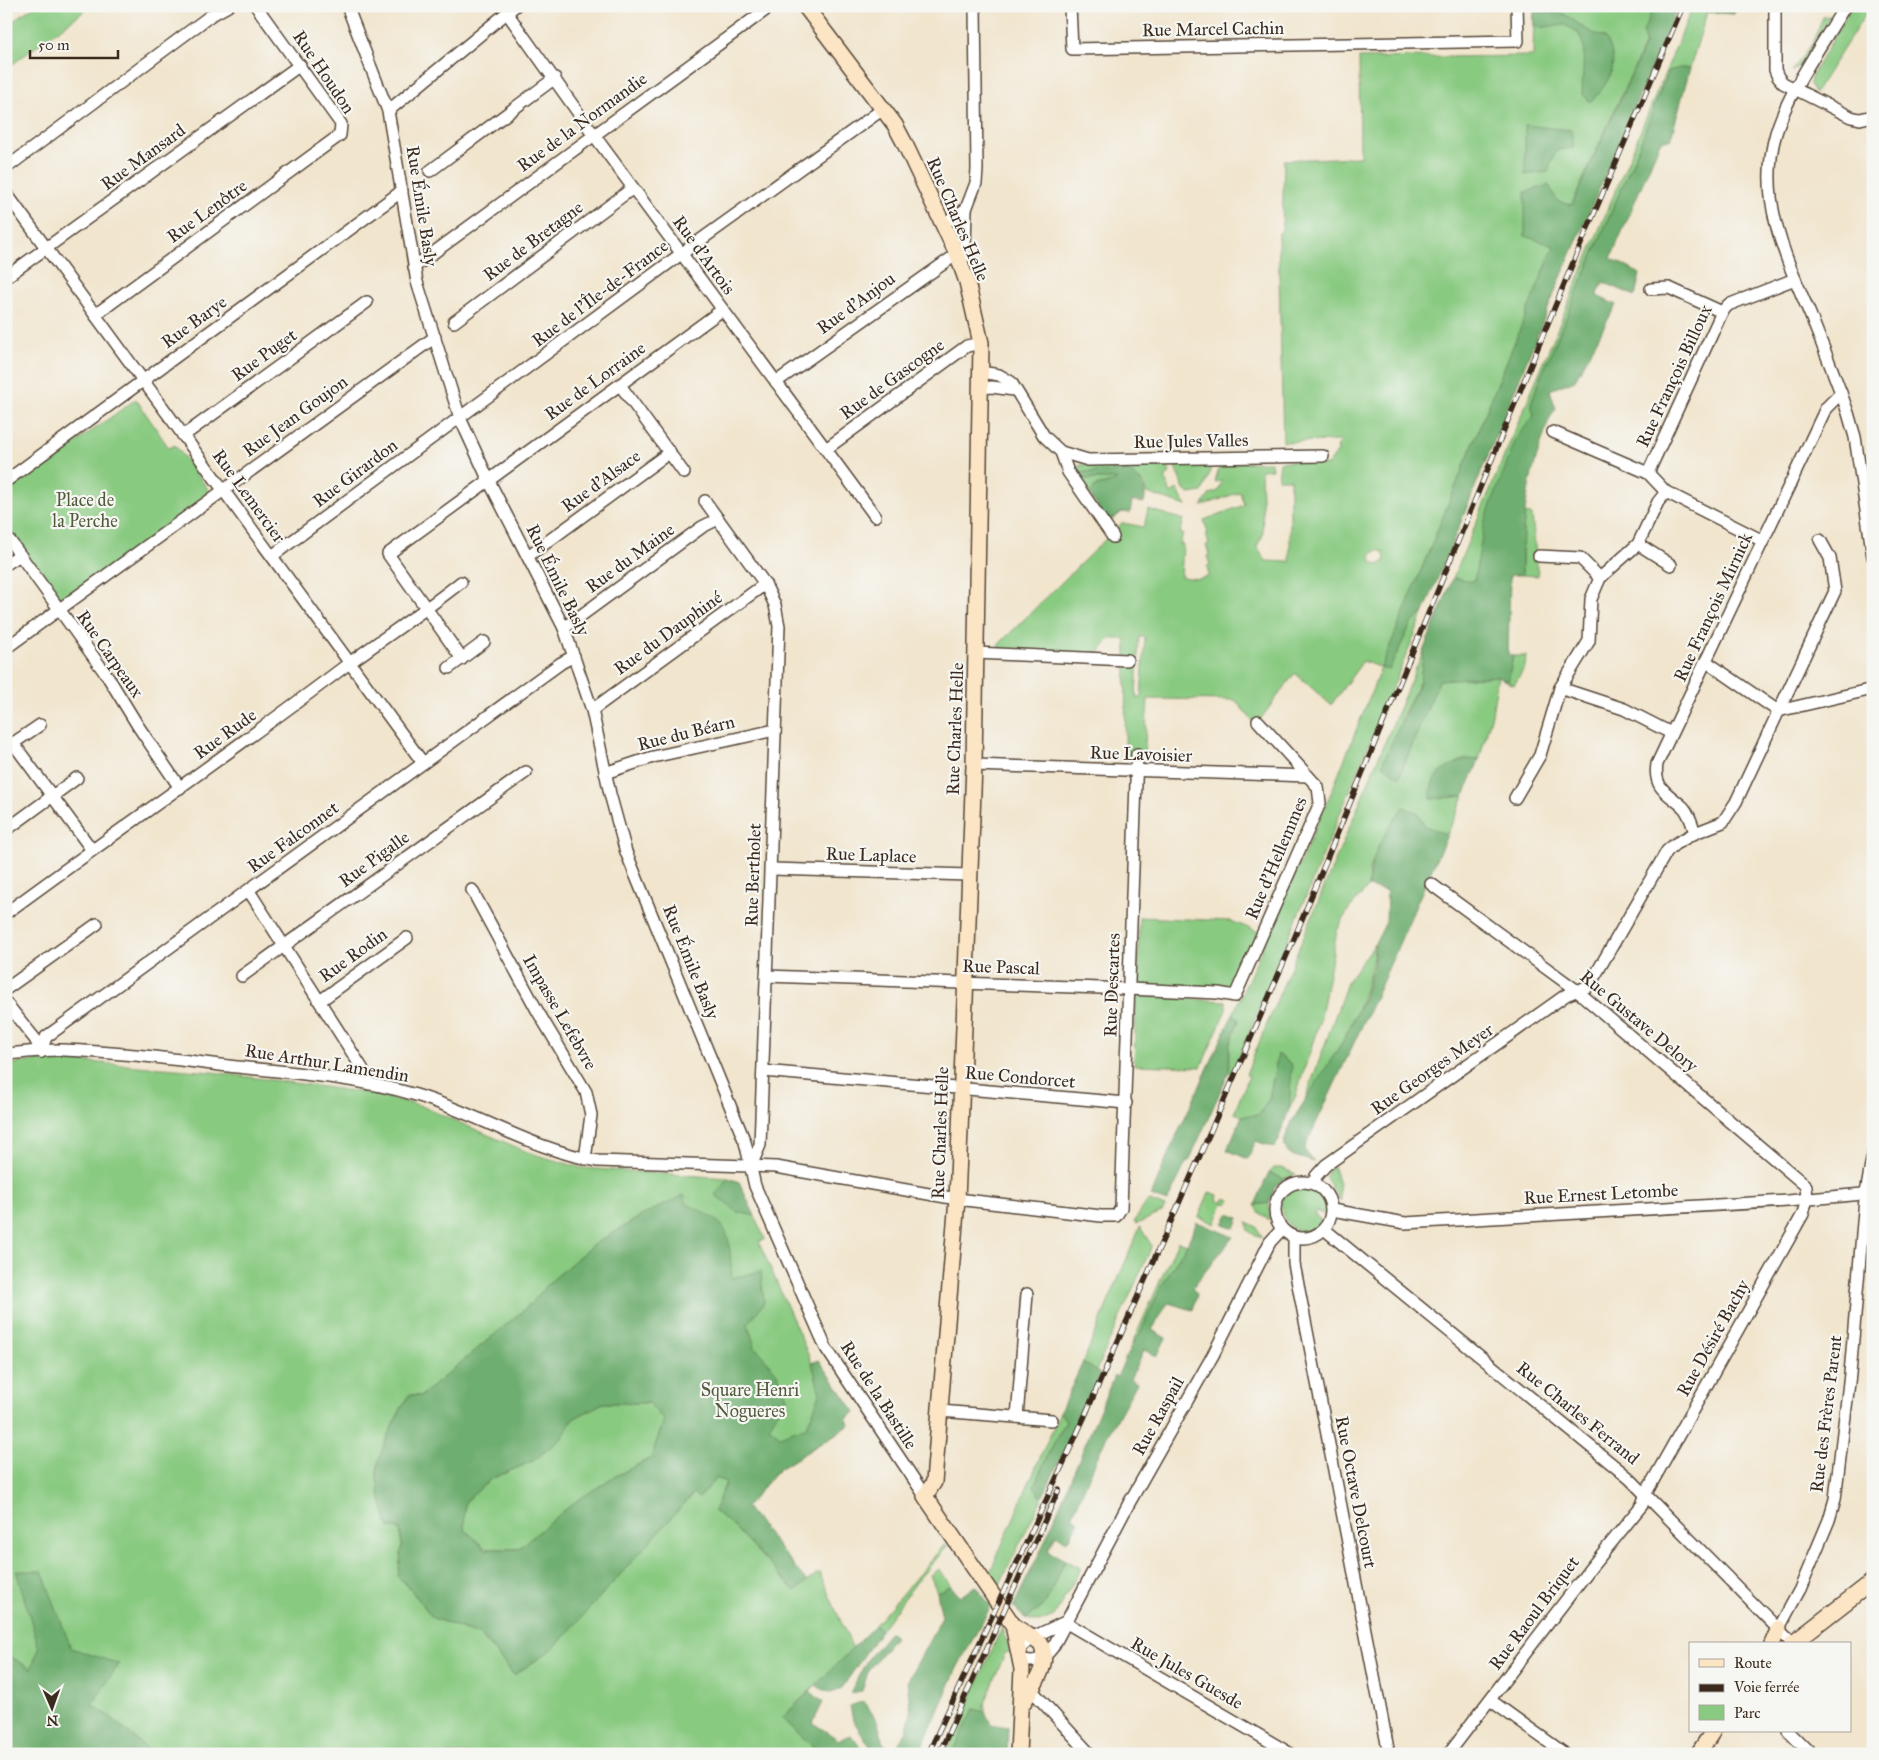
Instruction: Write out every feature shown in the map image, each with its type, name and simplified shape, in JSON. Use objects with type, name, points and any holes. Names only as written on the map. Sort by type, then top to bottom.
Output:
[{"type":"street","points":[[6,168],[210,16],[228,6]]},
{"type":"street","name":"Rue Houdon","points":[[256,6],[341,124],[340,135]]},
{"type":"street","name":"Rue Émile Basly","points":[[347,6],[388,111],[414,267],[460,418],[489,481],[564,628],[592,710],[605,773],[626,852],[745,1142],[750,1166]]},
{"type":"street","name":"Rue de la Normandie","points":[[414,267],[771,6]]},
{"type":"street","name":"Rue Charles Helle","points":[[805,6],[883,109],[904,142],[959,260],[975,310],[981,343],[974,765],[957,1199],[934,1482],[924,1496]]},
{"type":"street","points":[[959,260],[965,249],[966,209],[976,183],[977,168],[975,6]]},
{"type":"street","name":"Rue Marcel Cachin","points":[[1070,6],[1072,49],[1518,41],[1517,6]]},
{"type":"street","points":[[1774,6],[1775,70],[1783,83],[1851,117],[1860,119],[1873,116]]},
{"type":"street","points":[[1845,6],[1797,89],[1777,132],[1769,172],[1773,213],[1795,279],[1841,393],[1855,437],[1873,557]]},
{"type":"street","points":[[388,111],[511,10]]},
{"type":"street","name":"Rue d'Artois","points":[[511,10],[594,135],[875,516]]},
{"type":"street","name":"Rue Mansard","points":[[6,277],[300,65]]},
{"type":"street","points":[[430,170],[555,78]]},
{"type":"street","name":"Rue de l'Île-de-France","points":[[460,418],[681,254],[883,109]]},
{"type":"street","name":"Rue Lenôtre","points":[[95,315],[340,135]]},
{"type":"street","name":"Rue de Bretagne","points":[[454,322],[633,188]]},
{"type":"street","name":"Rue Barye","points":[[6,482],[402,191]]},
{"type":"street","name":"Rue Lemercier","points":[[6,193],[423,764]]},
{"type":"street","points":[[943,224],[966,209]]},
{"type":"street","name":"Rue d'Anjou","points":[[776,382],[959,260]]},
{"type":"street","name":"Rue François Billoux","points":[[1648,473],[1722,312],[1728,304],[1795,279]]},
{"type":"street","points":[[1651,289],[1668,288],[1722,312]]},
{"type":"street","name":"Rue Puget","points":[[183,436],[367,302]]},
{"type":"street","name":"Rue de Lorraine","points":[[428,609],[388,554],[722,310]]},
{"type":"street","name":"Rue Jean Goujon","points":[[6,648],[434,337]]},
{"type":"street","name":"Rue de Gascogne","points":[[826,449],[967,346],[981,343]]},
{"type":"street","points":[[981,372],[1007,378],[1044,436],[1061,452],[1068,472],[1113,537]]},
{"type":"street","points":[[620,385],[684,473]]},
{"type":"street","points":[[981,388],[992,387],[1014,390]]},
{"type":"street","name":"Rue François Mirnick","points":[[1695,833],[1690,817],[1684,808],[1668,797],[1658,783],[1657,764],[1826,408],[1841,393]]},
{"type":"street","name":"Rue Girardon","points":[[272,556],[460,418]]},
{"type":"street","points":[[1553,432],[1648,473],[1666,492],[1763,541]]},
{"type":"street","name":"Rue d'Alsace","points":[[528,556],[670,452]]},
{"type":"street","name":"Rue Jules Valles","points":[[1061,452],[1088,460],[1324,456]]},
{"type":"street","points":[[1515,798],[1540,755],[1560,688],[1589,641],[1591,600],[1600,578],[1638,544],[1658,502],[1666,492]]},
{"type":"street","name":"Rue Bertholet","points":[[705,502],[765,584],[775,605],[779,626],[772,869],[760,1145],[750,1166]]},
{"type":"street","name":"Rue du Maine","points":[[564,628],[702,527],[718,519]]},
{"type":"street","name":"Rue Georges Meyer","points":[[1314,1184],[1316,1176],[1326,1165],[1566,995],[1576,990],[1584,989],[1594,978],[1667,851],[1674,844],[1695,833],[1723,822],[1798,674],[1835,591],[1830,558],[1820,540]]},
{"type":"street","name":"Rue Carpeaux","points":[[10,541],[58,610],[108,676],[138,726],[180,788]]},
{"type":"street","points":[[1638,544],[1671,565]]},
{"type":"street","points":[[6,564],[20,554]]},
{"type":"street","points":[[1539,556],[1580,558],[1600,578]]},
{"type":"street","name":"Rue Rude","points":[[6,913],[350,663],[428,609],[462,582]]},
{"type":"street","name":"Rue du Dauphiné","points":[[592,710],[765,584]]},
{"type":"street","points":[[428,609],[462,659]]},
{"type":"street","points":[[449,668],[484,642]]},
{"type":"street","points":[[976,653],[1127,660]]},
{"type":"street","name":"Rue Falconnet","points":[[41,1052],[46,1037],[561,663],[574,656]]},
{"type":"street","points":[[1707,662],[1778,711],[1873,689]]},
{"type":"street","points":[[1560,688],[1624,709],[1671,733]]},
{"type":"street","name":"Rue d'Hellemmes","points":[[1235,996],[1320,803],[1318,787],[1258,721]]},
{"type":"street","points":[[40,725],[10,746],[53,796],[92,850]]},
{"type":"street","name":"Rue du Béarn","points":[[605,773],[653,757],[775,730]]},
{"type":"street","name":"Rue Descartes","points":[[1116,1216],[1120,1208],[1126,1103],[1137,754]]},
{"type":"street","name":"Rue Lavoisier","points":[[974,765],[1308,776]]},
{"type":"street","name":"Rue Pigalle","points":[[242,976],[526,772]]},
{"type":"street","points":[[6,830],[77,778]]},
{"type":"street","name":"Rue Laplace","points":[[772,869],[969,875]]},
{"type":"street","name":"Rue Gustave Delory","points":[[1431,884],[1576,990],[1806,1186],[1807,1199]]},
{"type":"street","name":"Impasse Lefebvre","points":[[472,890],[538,1012],[586,1092],[590,1115],[585,1159]]},
{"type":"street","points":[[249,891],[362,1068],[369,1084]]},
{"type":"street","points":[[6,989],[96,924]]},
{"type":"street","name":"Rue Rodin","points":[[320,1001],[407,938]]},
{"type":"street","name":"Rue Pascal","points":[[766,976],[1129,989],[1218,993],[1235,996]]},
{"type":"street","points":[[6,1003],[35,1039],[41,1052]]},
{"type":"street","name":"Rue Arthur Lamendin","points":[[6,1054],[60,1049],[301,1074],[369,1084],[447,1105],[533,1144],[585,1159],[776,1167],[957,1199],[1116,1216]]},
{"type":"street","name":"Rue Condorcet","points":[[763,1070],[1126,1103]]},
{"type":"street","name":"Rue des Frères Parent","points":[[1779,1628],[1786,1619],[1804,1581],[1829,1520],[1835,1499],[1873,1154]]},
{"type":"street","name":"Rue de la Bastille","points":[[750,1166],[755,1186],[826,1348],[924,1496],[1013,1624],[1027,1685]]},
{"type":"street","points":[[1297,1182],[1314,1184],[1327,1194],[1332,1210],[1324,1230],[1310,1238],[1294,1237],[1282,1229],[1275,1214],[1275,1206],[1282,1191],[1297,1182]]},
{"type":"street","name":"Rue Ernest Letombe","points":[[1332,1210],[1405,1223],[1807,1199],[1870,1193]]},
{"type":"street","name":"Rue Désiré Bachy","points":[[1646,1493],[1794,1231],[1803,1214],[1807,1199]]},
{"type":"street","name":"Rue Raspail","points":[[1045,1658],[1053,1647],[1213,1355],[1270,1242],[1282,1229]]},
{"type":"street","name":"Rue Charles Ferrand","points":[[1324,1230],[1646,1493],[1723,1574],[1779,1628],[1790,1642]]},
{"type":"street","name":"Rue Octave Delcourt","points":[[1294,1237],[1294,1264],[1389,1754]]},
{"type":"street","points":[[1017,1416],[1027,1294]]},
{"type":"street","points":[[940,1411],[1052,1420]]},
{"type":"street","name":"Rue Raoul Briquet","points":[[1448,1754],[1589,1570],[1642,1505],[1646,1493]]},
{"type":"street","points":[[1795,1642],[1873,1582]]},
{"type":"street","points":[[1045,1658],[1033,1661],[1020,1654],[1033,1637],[1065,1622]]},
{"type":"street","name":"Rue Jules Guesde","points":[[1065,1622],[1291,1754]]},
{"type":"street","name":"Rue de la Bastille","points":[[1013,1624],[1041,1644],[1045,1658]]},
{"type":"street","points":[[1773,1642],[1779,1628]]},
{"type":"street","points":[[1018,1754],[1020,1707],[1027,1685],[1045,1658]]},
{"type":"street","points":[[1027,1685],[1090,1754]]},
{"type":"street","points":[[1490,1700],[1566,1754]]},
{"type":"street","points":[[1698,1754],[1711,1732]]},
{"type":"street","points":[[1789,1732],[1811,1754]]},
{"type":"green space","points":[[34,6],[91,6],[10,66],[6,61],[6,26]]},
{"type":"green space","points":[[1534,6],[1662,6],[1571,206],[1381,668],[1363,661],[1331,705],[1295,673],[1256,725],[1235,700],[1148,699],[1144,758],[1125,758],[1126,639],[1109,639],[1098,654],[998,650],[999,644],[1121,524],[1144,527],[1148,509],[1184,520],[1180,533],[1183,534],[1180,544],[1183,545],[1181,577],[1198,579],[1209,576],[1207,566],[1210,565],[1207,556],[1209,554],[1206,545],[1209,544],[1204,520],[1244,505],[1240,492],[1202,506],[1210,494],[1218,491],[1222,481],[1215,482],[1220,463],[1271,462],[1272,469],[1261,470],[1263,535],[1257,546],[1266,561],[1290,562],[1290,479],[1278,479],[1280,462],[1314,460],[1320,465],[1328,465],[1338,451],[1337,446],[1342,441],[1283,442],[1278,234],[1282,231],[1284,160],[1360,157],[1359,58],[1533,56]],"holes":[[[1378,550],[1384,553],[1385,561],[1378,565],[1372,563],[1371,554]],[[1139,637],[1145,637],[1141,698],[1136,698]]]},
{"type":"green space","points":[[1654,6],[1678,6],[1559,282],[1424,612],[1411,624],[1389,670],[1381,668],[1554,246],[1525,236],[1525,192],[1549,185],[1557,201],[1572,205],[1645,45],[1643,32]]},
{"type":"green space","points":[[1693,6],[1700,6],[1707,12],[1690,68],[1668,71],[1637,152],[1542,374],[1531,403],[1534,416],[1517,437],[1474,582],[1453,578]]},
{"type":"green space","points":[[1700,6],[1735,6],[1734,14],[1707,12]]},
{"type":"green space","points":[[1852,6],[1871,6],[1815,93],[1810,84],[1812,75]]},
{"type":"green space","points":[[1560,12],[1592,33],[1604,37],[1612,55],[1613,64],[1608,80],[1590,102],[1582,94],[1584,47],[1579,34],[1565,25],[1534,28],[1534,13]]},
{"type":"green space","points":[[1830,16],[1800,66],[1792,71],[1812,43],[1823,17]]},
{"type":"green space","points":[[1690,68],[1671,138],[1660,142],[1611,258],[1640,274],[1635,296],[1603,282],[1597,296],[1616,305],[1575,380],[1550,390],[1556,409],[1546,428],[1528,491],[1522,541],[1522,575],[1510,575],[1508,655],[1513,656],[1508,682],[1498,676],[1439,680],[1399,777],[1382,764],[1420,681],[1424,649],[1453,578],[1474,581],[1485,520],[1517,437],[1534,416],[1531,403],[1542,374],[1637,152],[1668,71]]},
{"type":"green space","points":[[1525,125],[1571,130],[1574,148],[1556,150],[1548,172],[1525,175]]},
{"type":"green space","name":"Place de la Perche","points":[[136,399],[169,448],[175,445],[211,493],[64,602],[57,600],[6,526],[6,493]]},
{"type":"green space","points":[[1210,463],[1211,471],[1202,492],[1189,494],[1184,490],[1174,464]]},
{"type":"green space","points":[[1167,464],[1170,472],[1165,479],[1171,494],[1177,489],[1186,506],[1147,493],[1143,481],[1082,472],[1083,479],[1116,479],[1116,481],[1096,486],[1089,494],[1075,471],[1080,465]]},
{"type":"green space","points":[[1128,471],[1137,477],[1144,488],[1144,503],[1132,501],[1130,513],[1122,512],[1108,523],[1089,494],[1096,486],[1116,481],[1116,479],[1083,479],[1081,472]]},
{"type":"green space","points":[[1523,514],[1532,515],[1538,576],[1522,575]]},
{"type":"green space","points":[[1424,612],[1232,1074],[1229,1072],[1227,1059],[1239,1019],[1233,1014],[1331,793],[1381,668],[1389,670],[1411,624]]},
{"type":"green space","points":[[1424,649],[1420,681],[1401,719],[1399,776],[1439,680],[1498,676],[1492,714],[1479,760],[1466,759],[1432,799],[1464,796],[1447,835],[1425,826],[1417,812],[1369,869],[1368,887],[1349,909],[1337,931],[1321,1017],[1296,1095],[1289,1110],[1289,1089],[1278,1055],[1269,1099],[1259,1116],[1242,1116],[1234,1113],[1249,1076],[1246,1074]]},
{"type":"green space","points":[[1513,656],[1526,656],[1525,667],[1514,685],[1508,682]]},
{"type":"green space","points":[[1466,759],[1479,760],[1464,796],[1431,799],[1431,790],[1436,777],[1451,765]]},
{"type":"green space","points":[[1403,807],[1417,812],[1425,826],[1447,835],[1377,994],[1304,1149],[1314,1162],[1288,1154],[1284,1142],[1292,1121],[1343,1041],[1364,997],[1373,966],[1375,944],[1386,922],[1387,891],[1368,887],[1372,864],[1380,844]]},
{"type":"green space","points":[[1139,917],[1231,921],[1259,932],[1236,985],[1232,988],[1138,986]]},
{"type":"green space","points":[[1375,944],[1366,986],[1359,1007],[1340,1046],[1305,1100],[1348,980]]},
{"type":"green space","points":[[1136,996],[1226,1001],[1226,1010],[1201,1067],[1134,1065]]},
{"type":"green space","points":[[1233,1014],[1239,1019],[1229,1047],[1229,1072],[1189,1161],[1187,1161],[1167,1202],[1151,1196],[1169,1152]]},
{"type":"green space","points":[[1278,1054],[1292,1065],[1289,1110],[1275,1148],[1256,1141],[1248,1159],[1227,1150],[1242,1116],[1259,1115],[1269,1099]]},
{"type":"green space","name":"Square Henri Nogueres","points":[[51,1059],[212,1072],[368,1093],[419,1105],[530,1153],[582,1168],[728,1178],[739,1182],[765,1239],[759,1242],[812,1363],[819,1360],[855,1412],[846,1419],[850,1425],[778,1470],[731,1524],[795,1591],[819,1572],[853,1649],[782,1718],[821,1754],[153,1754],[108,1715],[6,1654],[6,1066]],"holes":[[[643,1215],[694,1494],[514,1675],[480,1635],[433,1618],[399,1577],[402,1546],[400,1529],[388,1527],[378,1484],[377,1469],[388,1435],[409,1395],[421,1396],[531,1304],[547,1285],[590,1247]]]},
{"type":"green space","points":[[1333,1166],[1339,1183],[1340,1201],[1326,1178],[1329,1169]]},
{"type":"green space","points":[[1273,1168],[1282,1168],[1296,1174],[1284,1179],[1269,1172]]},
{"type":"green space","points":[[1269,1172],[1284,1179],[1275,1187],[1269,1203],[1255,1205]]},
{"type":"green space","points":[[728,1178],[739,1182],[755,1216],[737,1212],[715,1195]]},
{"type":"green space","points":[[1306,1186],[1316,1190],[1322,1196],[1325,1205],[1325,1215],[1316,1211],[1314,1214],[1322,1221],[1311,1230],[1300,1231],[1291,1226],[1284,1218],[1281,1207],[1283,1197],[1291,1190]]},
{"type":"green space","points":[[1209,1192],[1218,1195],[1217,1200],[1222,1202],[1225,1198],[1230,1200],[1228,1204],[1223,1203],[1215,1224],[1199,1217]]},
{"type":"green space","name":"Square Henri Nogueres","points":[[684,1195],[687,1204],[713,1218],[726,1232],[730,1250],[732,1278],[761,1271],[764,1303],[748,1324],[755,1347],[777,1373],[787,1397],[769,1427],[780,1436],[807,1426],[820,1394],[812,1363],[819,1360],[855,1412],[846,1419],[850,1425],[778,1470],[746,1507],[807,1582],[795,1591],[731,1524],[714,1511],[726,1482],[716,1478],[699,1498],[693,1494],[553,1649],[514,1675],[481,1635],[433,1618],[406,1584],[398,1577],[402,1546],[400,1529],[388,1527],[377,1478],[377,1469],[383,1447],[409,1395],[421,1396],[531,1304],[547,1285],[590,1247],[643,1215]],"holes":[[[603,1403],[649,1403],[664,1420],[651,1458],[610,1479],[572,1504],[518,1549],[486,1549],[464,1529],[465,1502],[491,1479],[533,1461],[562,1438],[573,1419]]]},
{"type":"green space","points":[[1148,1200],[1165,1207],[1162,1212],[1137,1224],[1134,1222]]},
{"type":"green space","points":[[1269,1203],[1269,1220],[1260,1213],[1255,1205]]},
{"type":"green space","points":[[1228,1214],[1239,1218],[1235,1228],[1223,1224]]},
{"type":"green space","points":[[1197,1222],[1233,1237],[1192,1288],[1197,1294],[1193,1310],[1168,1303],[1152,1330],[1166,1338],[1157,1356],[1144,1350],[1130,1379],[1137,1383],[1103,1444],[1072,1517],[1079,1521],[1067,1541],[1056,1535],[1048,1551],[1065,1560],[1045,1605],[1026,1619],[1013,1607],[1041,1550],[1114,1376],[1117,1377],[1132,1344],[1140,1334],[1161,1287],[1187,1244]]},
{"type":"green space","points":[[1247,1222],[1257,1227],[1262,1238],[1248,1231]]},
{"type":"green space","points":[[1140,1227],[1152,1246],[1096,1371],[1083,1362]]},
{"type":"green space","points":[[1178,1241],[1187,1244],[1161,1287],[1140,1334],[1132,1344]]},
{"type":"green space","points":[[1083,1362],[1100,1374],[1042,1498],[1034,1486],[1049,1452],[1066,1421],[1060,1412]]},
{"type":"green space","points":[[603,1403],[649,1403],[664,1420],[651,1458],[610,1479],[518,1549],[486,1549],[464,1529],[465,1502],[491,1479],[533,1461],[562,1438],[573,1419]]},
{"type":"green space","points":[[1060,1412],[1066,1421],[1049,1452],[1034,1486],[1042,1498],[999,1586],[990,1572]]},
{"type":"green space","points":[[945,1544],[947,1547],[921,1576],[881,1630],[875,1625]]},
{"type":"green space","points":[[1065,1560],[1081,1568],[1054,1616],[1039,1622],[1026,1619],[1045,1605]]},
{"type":"green space","points":[[939,1569],[951,1586],[937,1592],[930,1575]]},
{"type":"green space","points":[[16,1571],[42,1571],[71,1648],[119,1664],[92,1705],[108,1715],[153,1754],[6,1754],[6,1654],[31,1669],[39,1648]]},
{"type":"green space","points":[[951,1586],[960,1597],[975,1586],[991,1606],[957,1668],[919,1754],[875,1754],[853,1720],[850,1706],[864,1701],[877,1721],[887,1753],[895,1750],[907,1730],[911,1712],[907,1682],[942,1617],[937,1592]]},
{"type":"green space","points":[[875,1625],[881,1630],[842,1688],[829,1692],[816,1685]]},
{"type":"green space","points":[[1002,1627],[1010,1652],[1005,1653],[983,1708],[985,1708],[985,1712],[974,1709],[952,1754],[946,1754]]},
{"type":"green space","points":[[890,1632],[895,1637],[869,1669],[862,1691],[850,1693],[867,1660]]},
{"type":"green space","points":[[810,1691],[823,1702],[813,1723],[839,1740],[851,1735],[866,1754],[821,1754],[782,1718]]},
{"type":"green space","points":[[974,1709],[985,1712],[991,1724],[1008,1727],[1007,1754],[952,1754]]},
{"type":"railway","points":[[928,1754],[1075,1438],[1293,941],[1572,265],[1683,6]]},
{"type":"railway","points":[[939,1754],[1059,1489]]}]
